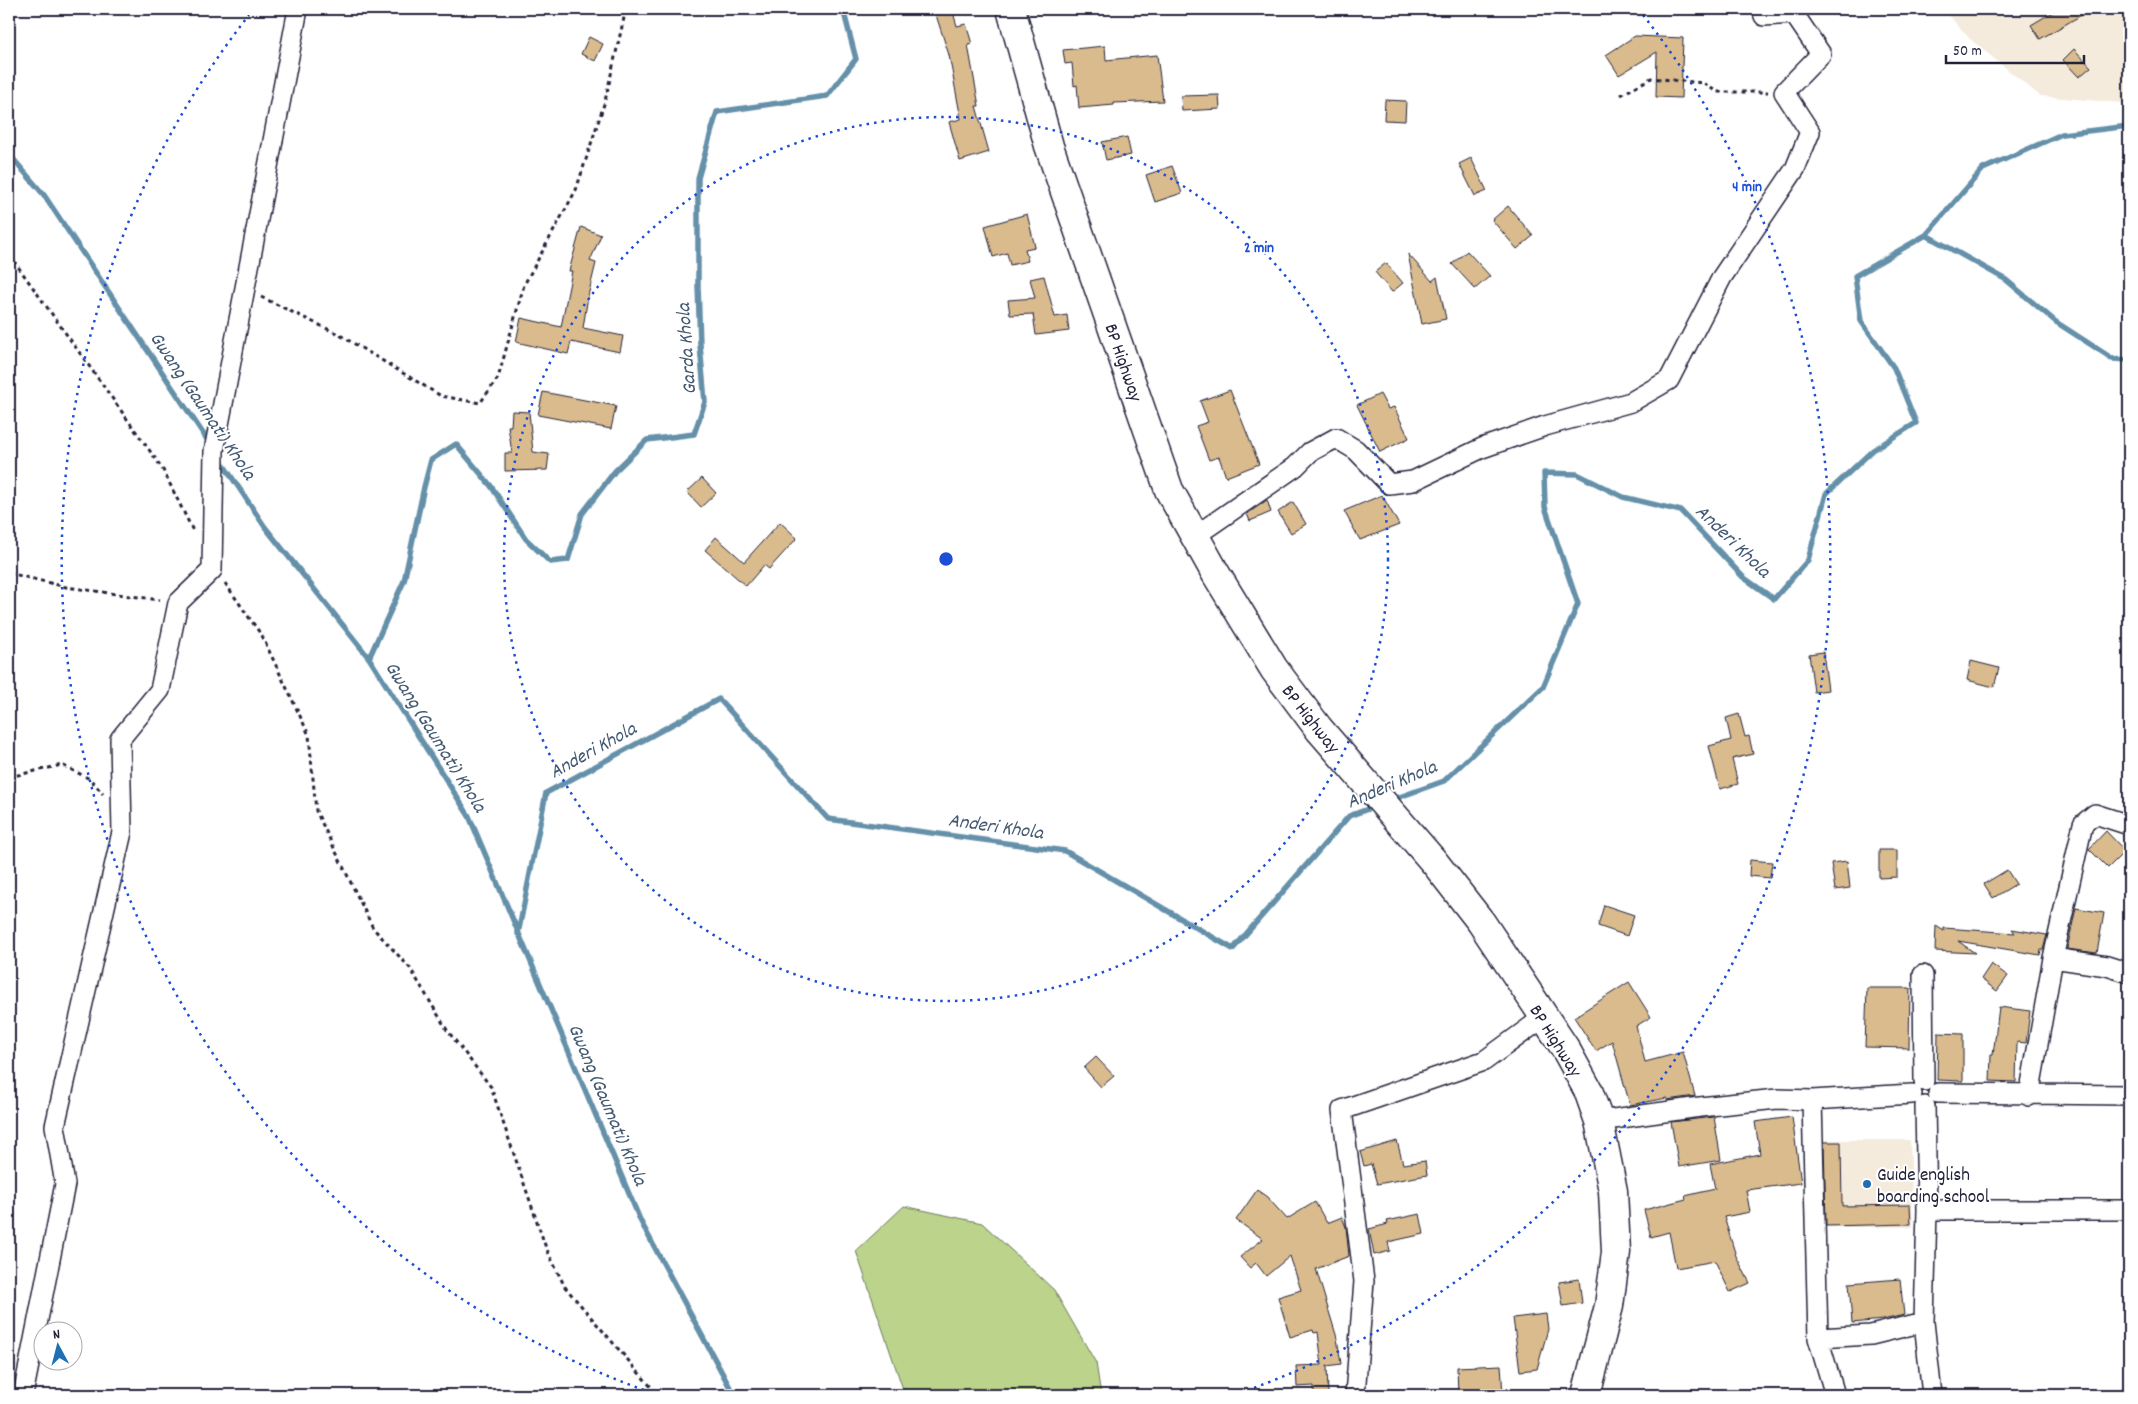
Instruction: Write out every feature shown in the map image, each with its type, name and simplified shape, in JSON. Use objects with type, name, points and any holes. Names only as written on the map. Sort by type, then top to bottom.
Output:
[{"type":"highway","name":"BP Highway","points":[[1011,9],[1049,146],[1170,490],[1274,669],[1319,729],[1435,864],[1481,922],[1565,1048],[1588,1090],[1599,1121],[1613,1191],[1616,1252],[1609,1306],[1586,1395]]},
{"type":"street","points":[[23,1395],[65,1184],[54,1126],[122,832],[120,739],[160,690],[178,603],[212,570],[214,451],[298,9]]},
{"type":"street","points":[[1195,536],[1295,467],[1310,452],[1336,438],[1356,450],[1389,484],[1413,481],[1482,448],[1546,426],[1631,402],[1669,380],[1722,277],[1795,169],[1810,132],[1784,92],[1821,54],[1794,14],[1764,16],[1762,9]]},
{"type":"street","points":[[2029,1096],[2053,958],[2083,824],[2095,814],[2129,825]]},
{"type":"street","points":[[2053,958],[2107,966],[2129,973]]},
{"type":"street","points":[[1923,975],[1927,1210],[1924,1322],[1932,1395]]},
{"type":"street","points":[[1355,1395],[1364,1280],[1342,1110],[1484,1060],[1544,1017]]},
{"type":"street","points":[[1599,1121],[1700,1107],[1777,1099],[1812,1100],[1925,1094],[2129,1095]]},
{"type":"street","points":[[1812,1100],[1818,1338],[1835,1395]]},
{"type":"street","points":[[1927,1210],[2129,1210]]},
{"type":"street","points":[[1818,1338],[1871,1335],[1924,1322]]},
{"type":"path","points":[[245,290],[338,334],[441,396],[480,403],[498,378],[524,285],[576,190],[605,101],[626,9]]},
{"type":"path","points":[[1621,96],[1651,78],[1703,83],[1717,92],[1784,92]]},
{"type":"path","points":[[9,254],[162,468],[195,536]]},
{"type":"path","points":[[212,570],[231,589],[262,636],[309,735],[316,811],[373,928],[410,968],[447,1030],[492,1086],[546,1248],[565,1287],[658,1395]]},
{"type":"path","points":[[9,573],[66,587],[178,603]]},
{"type":"path","points":[[9,777],[62,765],[90,780],[107,798]]},
{"type":"shaded area","points":[[1943,9],[2129,9],[2129,99],[2122,103],[2040,96],[1970,39]]},
{"type":"shaded area","name":"Guide english boarding school","points":[[1823,1140],[1910,1140],[1913,1227],[1824,1227]]},
{"type":"green space","points":[[904,1206],[982,1223],[1054,1290],[1096,1363],[1101,1395],[905,1395],[856,1251]]},
{"type":"building","points":[[934,9],[952,9],[957,26],[966,24],[972,44],[968,45],[979,106],[976,106],[989,152],[960,161],[949,122],[961,119],[949,55]]},
{"type":"building","points":[[2058,9],[2092,9],[2040,39],[2031,25]]},
{"type":"building","points":[[1635,36],[1683,38],[1681,98],[1656,97],[1657,52],[1619,75],[1606,55]]},
{"type":"building","points":[[589,37],[603,44],[595,61],[581,54]]},
{"type":"building","points":[[1105,46],[1106,60],[1157,55],[1163,101],[1114,103],[1114,105],[1079,108],[1077,85],[1074,86],[1072,63],[1065,64],[1063,50]]},
{"type":"building","points":[[2074,49],[2091,67],[2079,77],[2063,60]]},
{"type":"building","points":[[1219,95],[1220,109],[1182,111],[1181,96]]},
{"type":"building","points":[[1385,100],[1406,101],[1405,121],[1384,120]]},
{"type":"building","points":[[1127,137],[1131,155],[1106,160],[1102,142]]},
{"type":"building","points":[[1471,158],[1487,191],[1475,196],[1459,164]]},
{"type":"building","points":[[1172,166],[1182,193],[1155,202],[1146,175]]},
{"type":"building","points":[[1508,206],[1533,236],[1517,249],[1492,220]]},
{"type":"building","points":[[1027,214],[1035,247],[1025,249],[1028,261],[1010,265],[1007,253],[993,257],[985,226]]},
{"type":"building","points":[[581,227],[601,235],[590,261],[596,263],[583,328],[623,336],[620,352],[571,342],[568,354],[516,342],[521,318],[561,327],[572,271],[569,271]]},
{"type":"building","points":[[1467,251],[1490,276],[1475,289],[1452,264]]},
{"type":"building","points":[[1408,254],[1432,281],[1437,277],[1446,319],[1422,324]]},
{"type":"building","points":[[1386,263],[1403,283],[1392,292],[1375,272]]},
{"type":"building","points":[[1044,276],[1055,317],[1067,315],[1069,331],[1036,335],[1033,314],[1010,315],[1008,300],[1035,298],[1030,279]]},
{"type":"building","points":[[1230,390],[1259,464],[1226,477],[1219,457],[1209,460],[1196,426],[1208,422],[1200,401]]},
{"type":"building","points":[[543,392],[616,406],[611,429],[538,415]]},
{"type":"building","points":[[1380,394],[1388,409],[1394,407],[1409,438],[1380,452],[1357,405]]},
{"type":"building","points":[[512,411],[529,412],[533,452],[549,454],[547,470],[505,471],[505,453],[512,453],[508,426],[511,426]]},
{"type":"building","points":[[702,478],[716,493],[701,507],[687,492]]},
{"type":"building","points":[[1382,495],[1399,525],[1360,540],[1344,511]]},
{"type":"building","points":[[1267,500],[1271,512],[1250,521],[1247,514]]},
{"type":"building","points":[[1293,502],[1306,524],[1291,533],[1278,512]]},
{"type":"building","points":[[780,522],[797,538],[769,569],[764,565],[746,586],[705,550],[716,537],[744,562]]},
{"type":"building","points":[[1823,652],[1828,690],[1814,692],[1809,654]]},
{"type":"building","points":[[1971,661],[1999,668],[1994,687],[1967,680]]},
{"type":"building","points":[[1739,714],[1745,737],[1749,736],[1753,754],[1732,759],[1738,784],[1720,789],[1709,746],[1731,740],[1726,718]]},
{"type":"building","points":[[2106,831],[2125,851],[2108,868],[2089,849]]},
{"type":"building","points":[[1879,850],[1897,850],[1897,877],[1879,878]]},
{"type":"building","points":[[1750,860],[1772,862],[1770,878],[1749,876]]},
{"type":"building","points":[[1847,861],[1850,888],[1835,890],[1831,863]]},
{"type":"building","points":[[2007,870],[2016,884],[1993,898],[1984,884]]},
{"type":"building","points":[[1604,905],[1634,915],[1627,936],[1598,926]]},
{"type":"building","points":[[2076,908],[2104,913],[2097,953],[2067,949]]},
{"type":"building","points":[[1936,926],[1944,931],[1944,928],[2015,933],[2012,929],[2047,935],[2040,955],[1958,941],[1975,953],[1935,951]]},
{"type":"building","points":[[1991,964],[2008,976],[1997,991],[1981,979]]},
{"type":"building","points":[[1629,982],[1651,1017],[1636,1026],[1645,1062],[1683,1052],[1695,1096],[1667,1100],[1667,1098],[1630,1105],[1612,1041],[1596,1051],[1574,1017]]},
{"type":"building","points":[[1867,988],[1910,988],[1909,1048],[1865,1047]]},
{"type":"building","points":[[1999,1007],[2030,1011],[2026,1043],[2017,1042],[2016,1082],[1990,1081],[1991,1055],[1993,1055]]},
{"type":"building","points":[[1938,1033],[1963,1034],[1963,1081],[1937,1080]]},
{"type":"building","points":[[1096,1057],[1114,1076],[1101,1087],[1084,1068]]},
{"type":"building","points":[[1714,1117],[1721,1160],[1679,1167],[1671,1122]]},
{"type":"building","points":[[1792,1117],[1801,1183],[1746,1190],[1750,1212],[1724,1217],[1736,1256],[1750,1283],[1730,1292],[1715,1261],[1676,1268],[1669,1232],[1651,1237],[1644,1210],[1686,1199],[1685,1196],[1715,1189],[1710,1164],[1760,1154],[1755,1122]]},
{"type":"building","points":[[1397,1141],[1403,1164],[1425,1161],[1427,1175],[1377,1184],[1371,1164],[1364,1166],[1360,1152]]},
{"type":"building","points":[[1824,1142],[1841,1142],[1842,1206],[1910,1205],[1911,1224],[1826,1226]]},
{"type":"building","points":[[1257,1190],[1267,1197],[1287,1219],[1315,1202],[1327,1223],[1342,1217],[1346,1227],[1349,1256],[1316,1269],[1337,1338],[1341,1364],[1327,1366],[1328,1395],[1314,1395],[1314,1386],[1297,1387],[1296,1366],[1322,1365],[1318,1332],[1314,1333],[1313,1330],[1290,1337],[1278,1297],[1301,1290],[1290,1256],[1266,1276],[1256,1263],[1250,1268],[1240,1257],[1263,1239],[1236,1220]]},
{"type":"building","points":[[1420,1214],[1424,1234],[1388,1242],[1390,1251],[1374,1255],[1369,1229],[1388,1224],[1387,1221]]},
{"type":"building","points":[[1579,1279],[1582,1303],[1563,1306],[1559,1282]]},
{"type":"building","points":[[1900,1279],[1904,1315],[1883,1320],[1852,1323],[1849,1283]]},
{"type":"building","points":[[1546,1314],[1548,1329],[1537,1369],[1520,1371],[1513,1318]]},
{"type":"building","points":[[1501,1365],[1503,1395],[1458,1395],[1457,1367]]},
{"type":"waterway","name":"Garda Khola","points":[[369,658],[404,581],[431,460],[456,444],[491,486],[526,539],[550,562],[568,560],[582,514],[615,471],[647,440],[694,434],[705,402],[700,345],[698,285],[698,178],[717,112],[827,96],[856,59],[843,9]]},
{"type":"waterway","name":"Anderi Khola","points":[[1391,800],[1444,781],[1543,687],[1578,604],[1545,507],[1544,473],[1577,474],[1623,497],[1681,511],[1743,577],[1774,599],[1808,560],[1826,494],[1873,450],[1916,423],[1894,368],[1861,321],[1855,276],[1926,235],[1983,169],[2062,134],[2129,126]]},
{"type":"waterway","name":"Gwang (Gaumati) Khola","points":[[9,154],[44,195],[210,444]]},
{"type":"waterway","points":[[1926,235],[2005,279],[2056,322],[2113,359],[2129,360]]},
{"type":"waterway","name":"Gwang (Gaumati) Khola","points":[[219,458],[265,527],[369,658],[469,816],[641,1222],[734,1395]]},
{"type":"waterway","name":"Anderi Khola","points":[[518,934],[546,793],[719,699],[828,819],[1065,851],[1233,949],[1349,816],[1376,806]]},
{"type":"place","name":"Guide english boarding school","points":[[1867,1184]]}]
